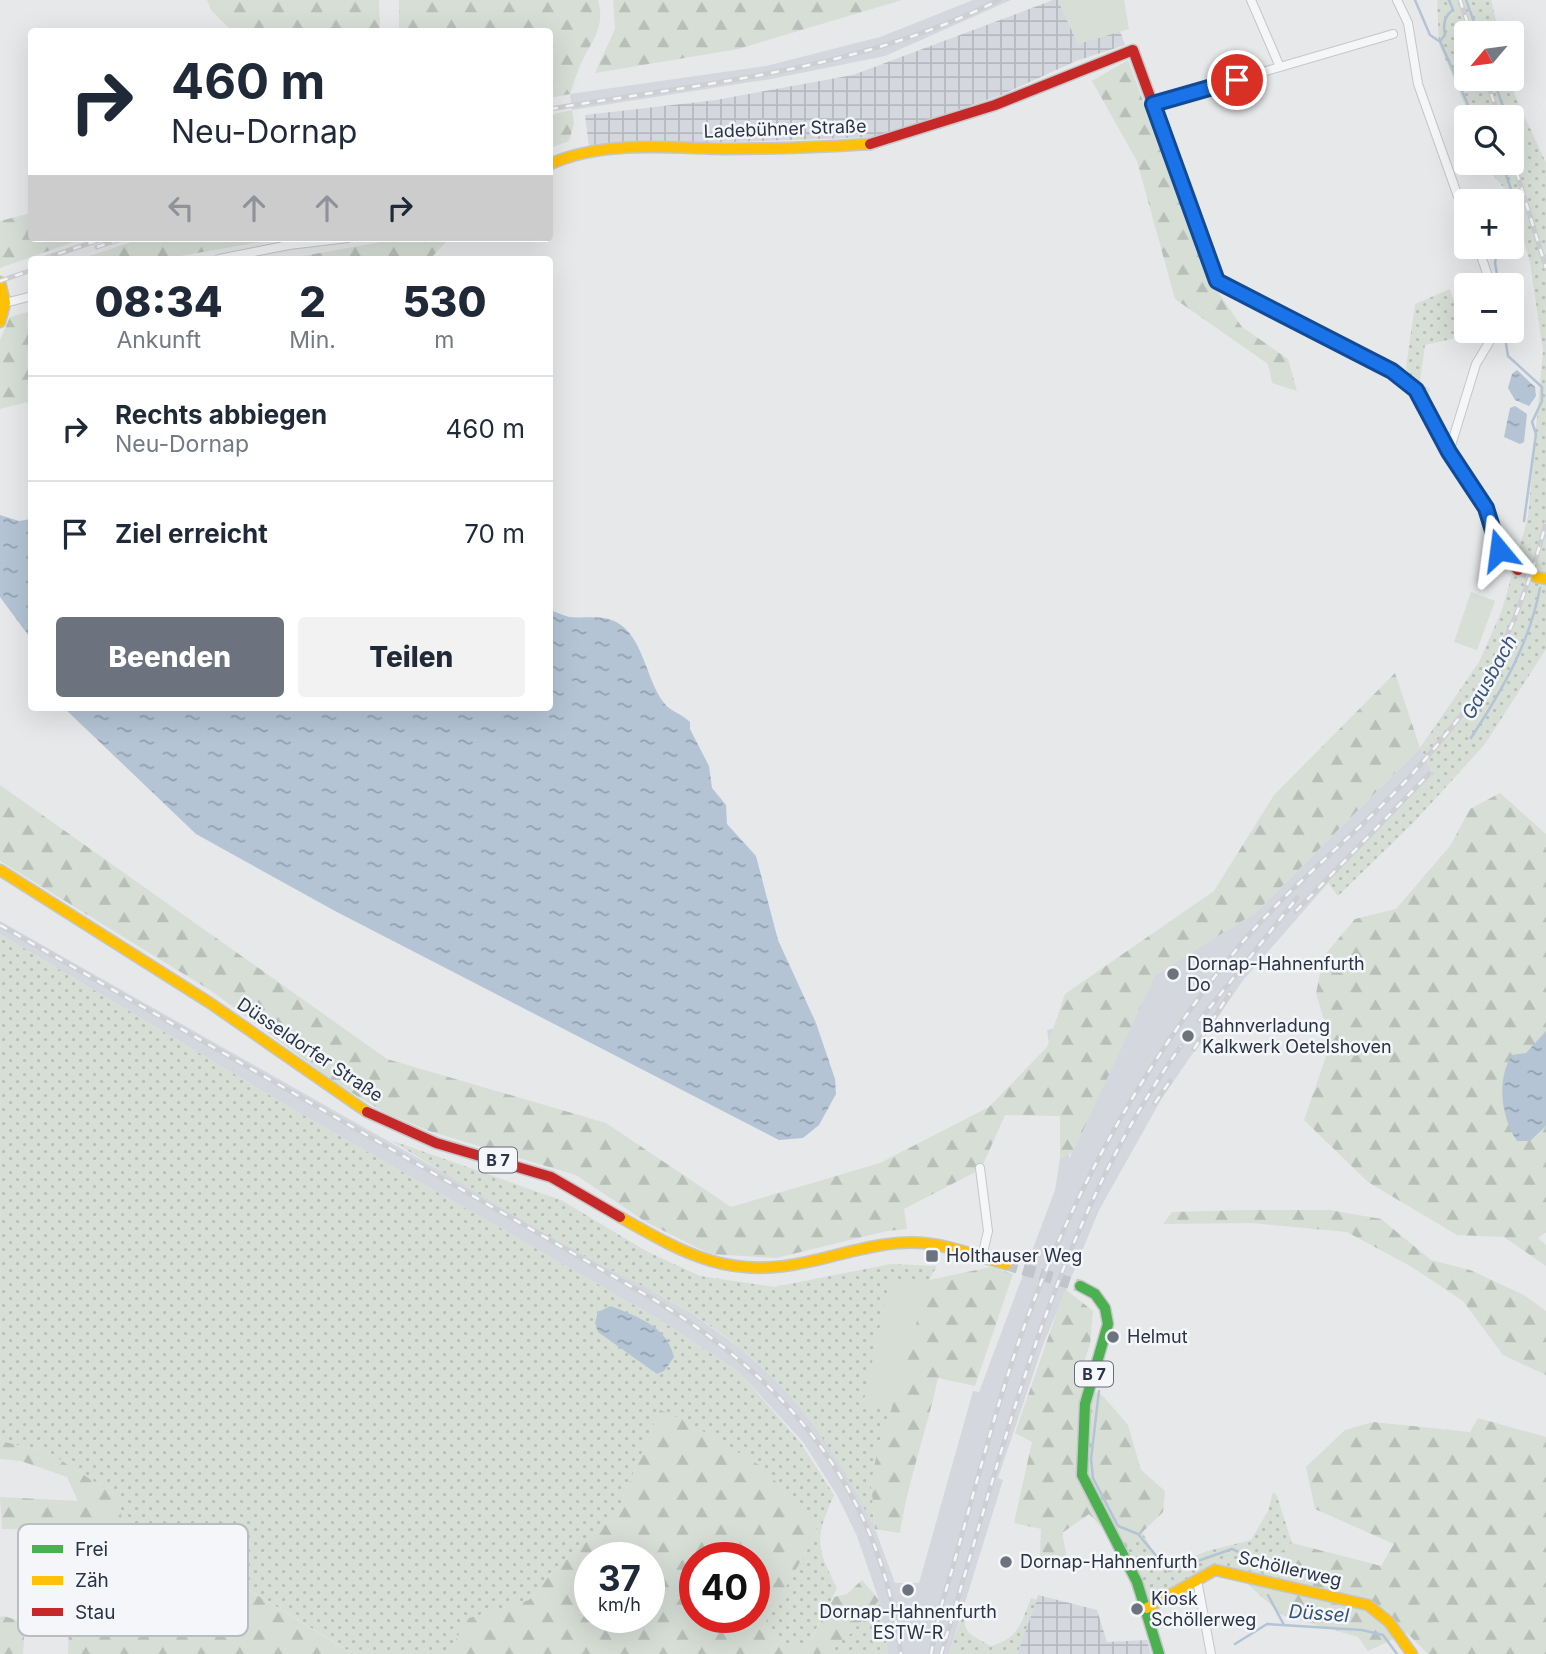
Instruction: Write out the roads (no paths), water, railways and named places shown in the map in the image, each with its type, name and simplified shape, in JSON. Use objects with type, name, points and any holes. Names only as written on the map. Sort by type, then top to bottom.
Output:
[{"type":"street","points":[[1251,0],[1280,67]]},
{"type":"street","points":[[1397,0],[1408,23],[1418,84],[1455,189]]},
{"type":"street","points":[[1393,34],[1153,104],[1217,281],[1392,371],[1416,390],[1449,452],[1486,508],[1499,550],[1518,570]]},
{"type":"street","name":"Ladebühner Straße","points":[[553,163],[572,154],[616,148],[801,149],[880,143],[995,105],[1133,50],[1153,104]]},
{"type":"street","points":[[234,256],[314,242]]},
{"type":"street","points":[[0,282],[5,303],[0,322]]},
{"type":"street","points":[[5,303],[28,297]]},
{"type":"street","points":[[1449,452],[1476,364],[1489,343]]},
{"type":"street","name":"Düsseldorfer Straße","points":[[0,870],[210,1003],[361,1109],[425,1139],[559,1181],[682,1253],[712,1263],[758,1269],[791,1265],[888,1244],[923,1243],[1006,1264]]},
{"type":"street","points":[[980,1168],[988,1231],[982,1257]]},
{"type":"street","name":"B 7","points":[[1080,1286],[1095,1294],[1105,1308],[1108,1324],[1085,1404],[1082,1475],[1126,1560],[1147,1608]]},
{"type":"street","name":"Schöllerweg","points":[[1147,1608],[1215,1570],[1368,1605],[1389,1622],[1412,1654]]},
{"type":"street","points":[[1197,1580],[1211,1654]]},
{"type":"street","points":[[1147,1608],[1159,1654]]},
{"type":"water","points":[[1517,370],[1535,387],[1536,396],[1529,406],[1515,400],[1508,388],[1512,374]]},
{"type":"water","points":[[1515,406],[1527,414],[1524,442],[1520,444],[1504,437],[1510,408]]},
{"type":"water","points":[[0,515],[19,521],[28,520],[28,635],[0,597]]},
{"type":"water","points":[[553,611],[570,617],[594,617],[618,623],[634,639],[664,703],[690,722],[690,729],[709,766],[712,788],[726,805],[727,824],[756,856],[778,940],[816,1023],[835,1079],[836,1094],[819,1125],[803,1138],[779,1140],[335,911],[196,834],[67,711],[553,711]]},
{"type":"water","points":[[1546,1031],[1546,1126],[1530,1141],[1517,1141],[1504,1110],[1504,1076],[1512,1055],[1526,1053]]},
{"type":"water","points":[[611,1306],[650,1324],[665,1337],[674,1357],[664,1371],[657,1374],[598,1332],[595,1323],[598,1312]]},
{"type":"waterway","points":[[1415,0],[1430,35],[1439,41]]},
{"type":"waterway","name":"Gausbach","points":[[1449,0],[1453,10],[1446,18],[1445,35],[1440,41],[1468,105]]},
{"type":"waterway","points":[[1466,0],[1474,21]]},
{"type":"waterway","points":[[1497,91],[1503,105]]},
{"type":"waterway","name":"Gausbach","points":[[1506,175],[1511,189]]},
{"type":"waterway","name":"Gausbach","points":[[1496,259],[1497,273]]},
{"type":"waterway","name":"Gausbach","points":[[1506,343],[1508,356],[1542,387],[1542,401],[1532,422],[1536,434],[1524,521]]},
{"type":"waterway","name":"Gausbach","points":[[1471,738],[1522,648],[1540,588]]},
{"type":"waterway","name":"Gausbach","points":[[1099,1391],[1091,1459],[1093,1478],[1118,1526],[1138,1534],[1169,1571],[1232,1549],[1255,1559],[1263,1574]]},
{"type":"waterway","name":"Gausbach","points":[[1268,1595],[1284,1625]]},
{"type":"waterway","name":"Düssel","points":[[1235,1644],[1267,1624],[1362,1630],[1383,1635],[1397,1654]]},
{"type":"tunnel","points":[[1518,570],[1536,577]]},
{"type":"tunnel","points":[[1006,1264],[1080,1286]]},
{"type":"railway","points":[[553,109],[722,82],[835,59],[945,24],[999,0]]},
{"type":"railway","points":[[1460,0],[1467,21]]},
{"type":"railway","points":[[1490,91],[1495,105]]},
{"type":"railway","points":[[1518,175],[1546,268]]},
{"type":"railway","points":[[52,256],[93,242]]},
{"type":"railway","points":[[97,247],[112,242]]},
{"type":"railway","points":[[0,281],[28,271]]},
{"type":"railway","points":[[1464,714],[1491,669],[1513,622],[1546,523]]},
{"type":"railway","points":[[931,1654],[940,1610],[1024,1327],[1065,1227],[1114,1130],[1171,1037],[1236,950],[1294,888],[1406,781],[1469,706]]},
{"type":"railway","points":[[1296,911],[1429,774]]},
{"type":"railway","points":[[1199,1021],[1297,898]]},
{"type":"railway","points":[[0,925],[653,1299],[702,1331],[746,1366],[786,1405],[820,1446],[850,1492],[873,1542],[890,1596],[901,1654]]},
{"type":"railway","points":[[1194,1049],[1230,993]]},
{"type":"railway","points":[[941,1654],[1011,1418],[1066,1261],[1099,1186],[1137,1114],[1181,1046]]},
{"type":"railway","points":[[1155,1103],[1170,1081]]},
{"type":"place","name":"Dornap-Hahnenfurth Do","points":[[1173,974]]},
{"type":"place","name":"Bahnverladung Kalkwerk Oetelshoven","points":[[1188,1036]]},
{"type":"place","name":"Holthauser Weg","points":[[932,1256]]},
{"type":"place","name":"Helmut","points":[[1113,1337]]},
{"type":"place","name":"Dornap-Hahnenfurth","points":[[1006,1562]]},
{"type":"place","name":"Dornap-Hahnenfurth ESTW-R","points":[[908,1590]]},
{"type":"place","name":"Kiosk Schöllerweg","points":[[1137,1609]]}]
